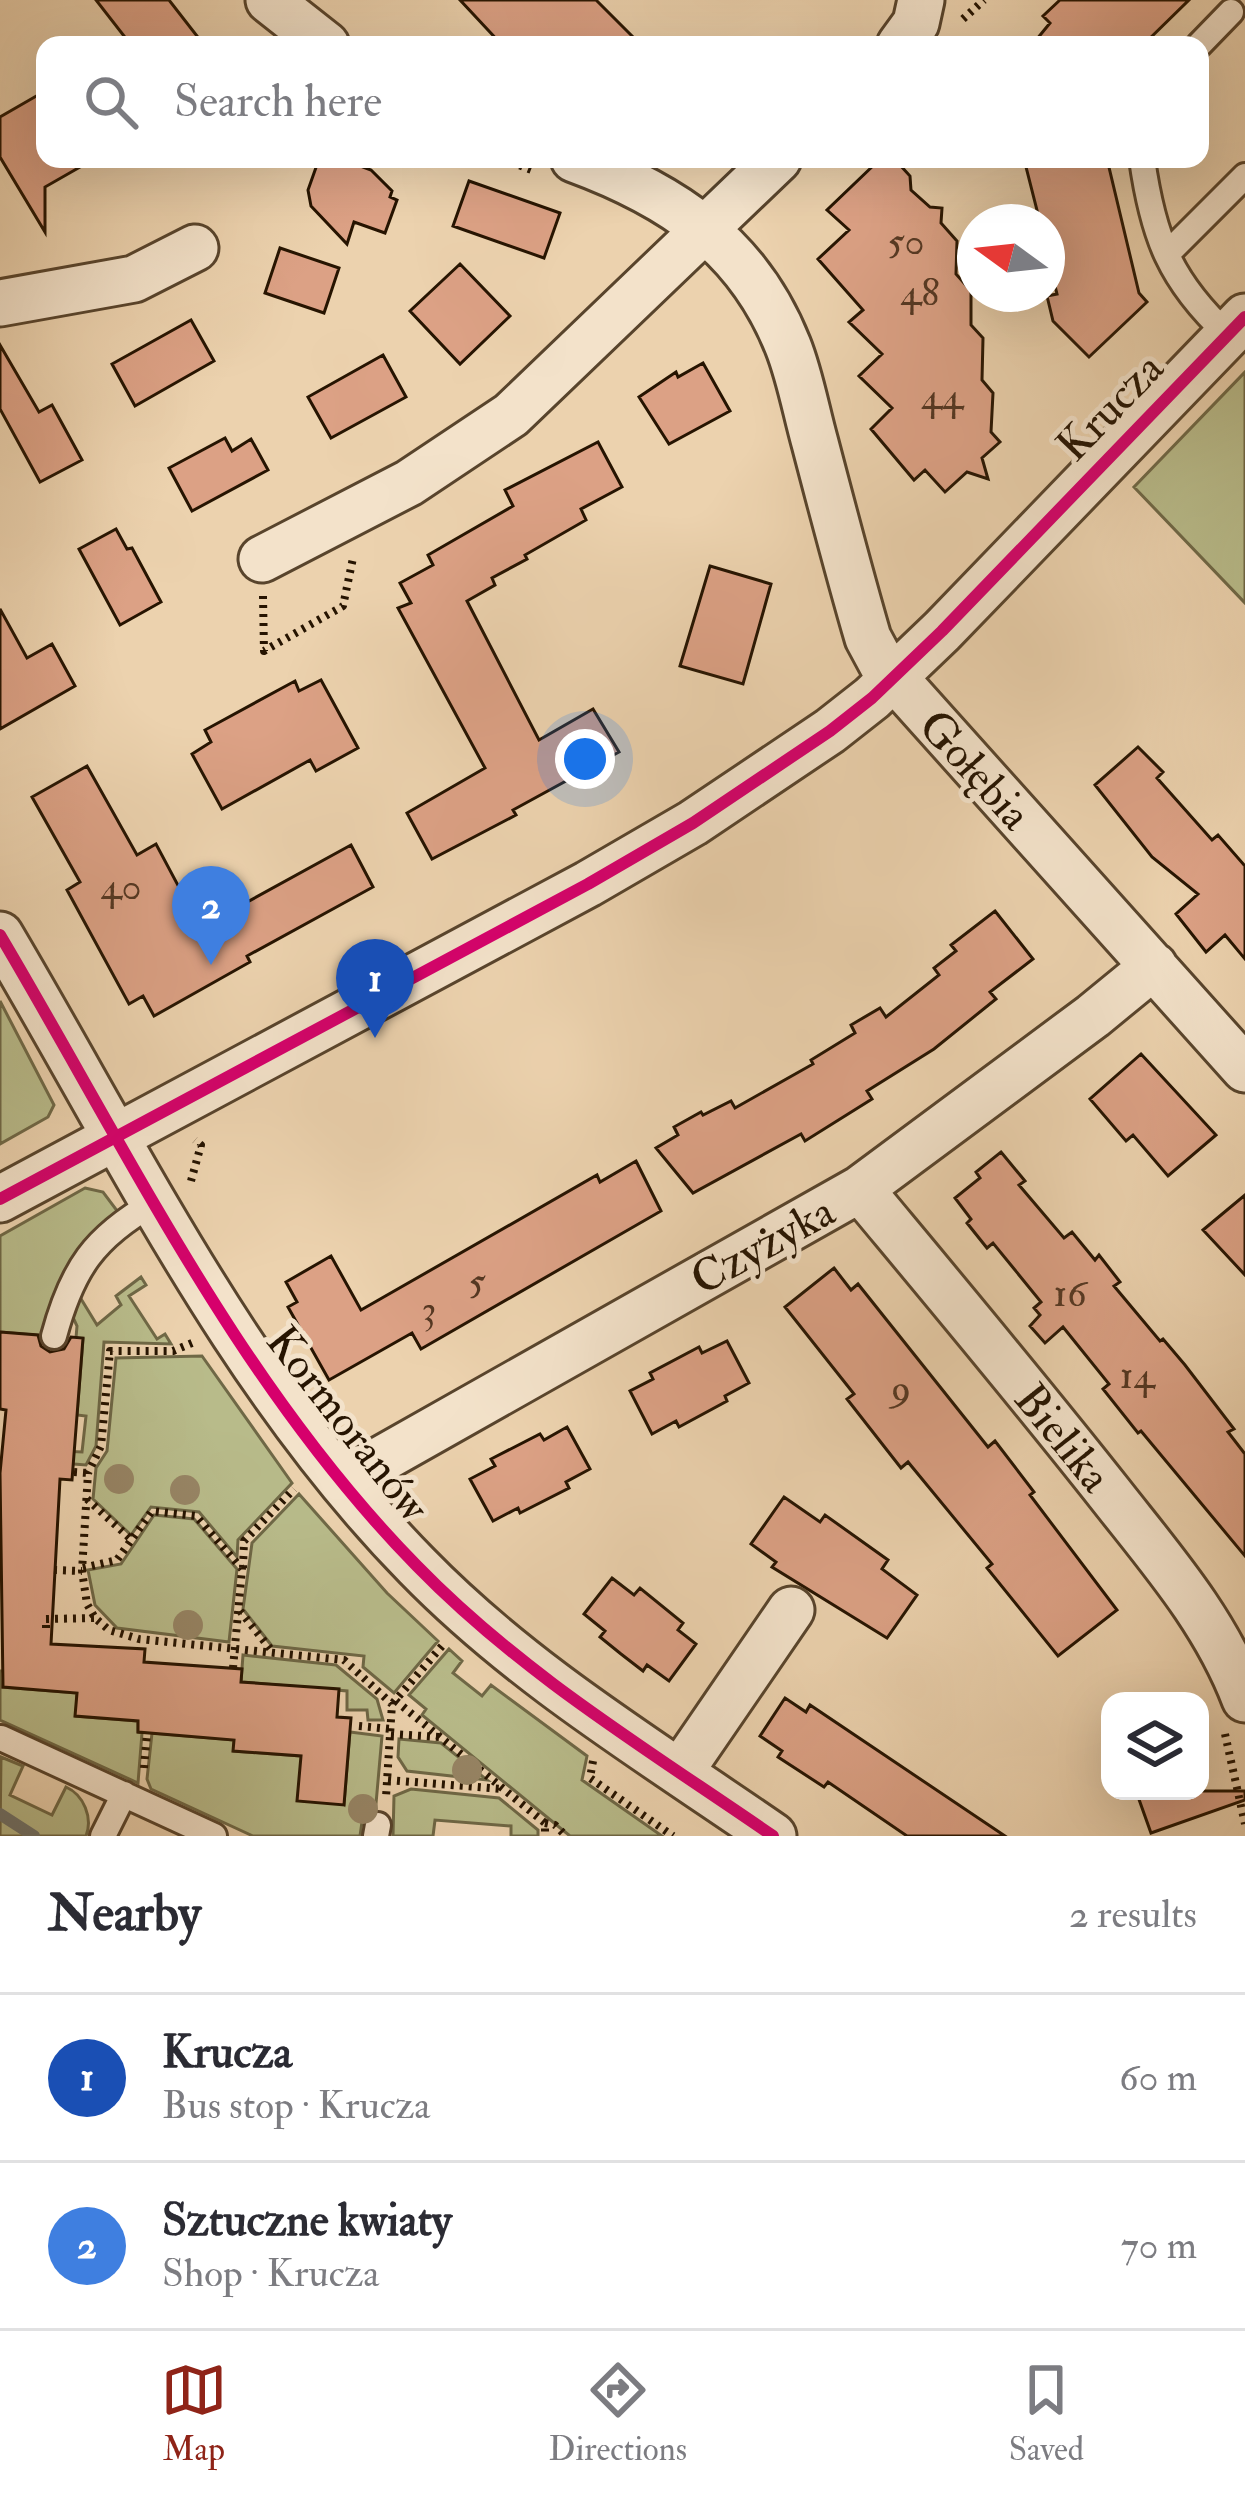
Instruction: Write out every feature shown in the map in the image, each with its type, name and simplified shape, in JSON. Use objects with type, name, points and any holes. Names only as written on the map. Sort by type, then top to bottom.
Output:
[{"type":"street","points":[[269,0],[315,36]]},
{"type":"street","points":[[907,36],[916,23],[921,0]]},
{"type":"street","name":"Gołębia","points":[[563,168],[646,187],[704,229],[750,277],[790,350],[868,638],[894,679],[1245,1069]]},
{"type":"street","points":[[262,560],[409,483],[511,415],[768,168]]},
{"type":"street","points":[[0,303],[134,279],[195,248]]},
{"type":"street","name":"Krucza","points":[[0,1199],[398,988],[693,823],[830,731],[894,679],[1236,326]]},
{"type":"street","name":"Kormoranów","points":[[0,935],[115,1138],[173,1198],[258,1371],[321,1482],[389,1538],[482,1629],[556,1688],[773,1836]]},
{"type":"street","name":"Czyżyka","points":[[321,1482],[860,1189],[1154,966]]},
{"type":"street","name":"Bielika","points":[[860,1189],[1193,1600],[1231,1660],[1232,1707]]},
{"type":"street","points":[[680,1772],[791,1610]]},
{"type":"lane","points":[[1208,36],[1232,12]]},
{"type":"lane","points":[[1143,168],[1147,195],[1180,285],[1236,326]]},
{"type":"lane","points":[[1167,254],[1245,176]]},
{"type":"lane","points":[[54,1336],[72,1286],[102,1239],[118,1224],[173,1198]]},
{"type":"lane","points":[[1,1738],[214,1836]]},
{"type":"lane","points":[[103,1836],[124,1794]]},
{"type":"path","points":[[262,560],[265,651],[343,606],[354,552]]},
{"type":"path","points":[[173,1198],[193,1167],[200,1145],[194,1139]]},
{"type":"path","points":[[199,1340],[173,1351],[110,1351],[101,1446],[88,1473],[82,1569],[87,1604],[95,1618],[138,1644],[344,1660],[566,1836]]},
{"type":"path","points":[[74,1472],[88,1473]]},
{"type":"path","points":[[233,1668],[244,1541],[321,1482]]},
{"type":"path","points":[[87,1499],[133,1541]]},
{"type":"path","points":[[54,1570],[117,1561],[152,1511],[196,1516],[242,1569]]},
{"type":"path","points":[[239,1609],[273,1652]]},
{"type":"path","points":[[46,1628],[46,1618],[95,1618]]},
{"type":"path","points":[[379,1826],[394,1702],[434,1656]]},
{"type":"path","points":[[1232,1707],[1245,1824]]},
{"type":"path","points":[[359,1726],[442,1737]]},
{"type":"path","points":[[388,1780],[502,1789]]},
{"type":"path","points":[[544,1836],[545,1822]]},
{"type":"green space","points":[[1245,372],[1245,603],[1134,487]]},
{"type":"green space","points":[[0,1001],[54,1105],[48,1117],[0,1144]]},
{"type":"green space","points":[[85,1188],[103,1192],[118,1212],[81,1253],[46,1336],[0,1332],[0,1236]]},
{"type":"green space","points":[[141,1277],[146,1285],[129,1296],[157,1339],[165,1334],[171,1344],[104,1342],[96,1446],[86,1465],[61,1463],[62,1451],[82,1452],[86,1416],[77,1415],[83,1339],[76,1338],[71,1313],[78,1294],[97,1325],[121,1305],[116,1296]]},
{"type":"green space","points":[[202,1356],[292,1483],[238,1540],[237,1557],[199,1512],[151,1507],[131,1535],[93,1499],[96,1468],[107,1451],[116,1358]]},
{"type":"green space","points":[[299,1494],[387,1593],[438,1641],[394,1693],[363,1667],[364,1656],[272,1646],[243,1609],[252,1543]]},
{"type":"green space","points":[[154,1515],[194,1519],[237,1569],[229,1642],[117,1628],[95,1605],[88,1570],[121,1564]]},
{"type":"green space","points":[[449,1649],[462,1661],[453,1673],[482,1696],[491,1685],[587,1756],[582,1780],[662,1836],[570,1836],[422,1715],[426,1709],[409,1695]]},
{"type":"green space","points":[[243,1655],[336,1665],[377,1699],[383,1720],[368,1720],[367,1710],[347,1710],[347,1691],[241,1682]]},
{"type":"green space","points":[[0,1671],[4,1671],[3,1687],[77,1693],[76,1716],[138,1721],[142,1733],[138,1783],[0,1720]]},
{"type":"green space","points":[[350,1732],[382,1736],[375,1815],[363,1815],[360,1836],[253,1836],[151,1789],[147,1779],[152,1733],[234,1740],[234,1751],[301,1756],[344,1804]]},
{"type":"green space","points":[[399,1739],[441,1743],[487,1780],[407,1771],[398,1757]]},
{"type":"green space","points":[[1,1757],[23,1766],[10,1795],[52,1815],[66,1787],[78,1796],[87,1815],[86,1836],[0,1836]]},
{"type":"green space","points":[[411,1789],[499,1798],[538,1830],[538,1836],[511,1836],[511,1826],[435,1820],[433,1836],[393,1836],[394,1796]]},
{"type":"building","points":[[96,0],[169,0],[197,36],[124,36]]},
{"type":"building","points":[[460,0],[596,0],[632,36],[494,36]]},
{"type":"building","points":[[1060,0],[1189,0],[1152,36],[1039,36],[1050,23],[1043,16]]},
{"type":"building","points":[[36,96],[36,168],[78,168],[45,187],[45,232],[0,157],[0,117]]},
{"type":"building","points":[[316,168],[366,168],[397,200],[385,233],[354,222],[347,244],[311,206],[308,190]]},
{"type":"building","points":[[871,168],[903,168],[910,176],[911,190],[930,207],[942,208],[941,223],[957,241],[957,312],[971,312],[971,325],[983,338],[982,380],[993,393],[991,432],[1000,442],[982,458],[988,479],[967,472],[945,492],[925,470],[914,480],[871,429],[892,408],[859,376],[882,354],[849,322],[863,310],[818,259],[849,230],[827,210]]},
{"type":"building","points":[[1026,168],[1109,168],[1139,293],[1147,302],[1089,357],[1053,321],[1051,312],[1065,312],[1065,204],[1035,204]]},
{"type":"building","points":[[469,181],[560,213],[544,258],[453,226]]},
{"type":"building","points":[[280,248],[339,268],[324,313],[265,293]]},
{"type":"building","points":[[460,264],[510,316],[460,364],[410,311]]},
{"type":"building","points":[[191,320],[214,361],[135,406],[112,364]]},
{"type":"building","points":[[0,345],[39,412],[52,405],[82,460],[40,482],[0,409]]},
{"type":"building","points":[[383,355],[406,397],[331,438],[308,397]]},
{"type":"building","points":[[703,363],[730,411],[669,444],[639,397],[676,372],[678,377]]},
{"type":"building","points":[[225,438],[232,451],[251,439],[268,470],[192,511],[169,468]]},
{"type":"building","points":[[598,442],[622,487],[581,509],[586,520],[525,555],[527,559],[492,578],[495,585],[467,601],[539,740],[593,709],[619,752],[432,859],[407,813],[485,768],[398,608],[411,603],[400,583],[433,565],[428,555],[513,506],[505,490]]},
{"type":"building","points":[[116,529],[127,549],[132,548],[161,602],[120,625],[79,549]]},
{"type":"building","points":[[710,566],[771,584],[743,684],[680,666]]},
{"type":"building","points":[[0,609],[27,658],[52,644],[75,686],[0,729]]},
{"type":"building","points":[[321,680],[358,748],[316,771],[310,760],[222,809],[192,754],[211,742],[205,730],[295,681],[299,691]]},
{"type":"building","points":[[1138,747],[1163,772],[1157,778],[1212,840],[1218,835],[1245,866],[1245,959],[1225,935],[1206,952],[1176,914],[1198,894],[1152,857],[1095,785]]},
{"type":"building","points":[[87,766],[137,855],[156,844],[190,908],[217,892],[229,912],[351,845],[373,887],[247,956],[250,962],[154,1016],[143,996],[129,1004],[67,890],[80,882],[32,797]]},
{"type":"building","points":[[995,911],[1033,959],[990,992],[996,999],[934,1049],[867,1091],[872,1099],[805,1141],[801,1134],[693,1193],[656,1148],[678,1135],[674,1127],[701,1112],[731,1101],[735,1108],[813,1064],[811,1060],[855,1033],[851,1025],[880,1008],[886,1017],[939,975],[934,968],[956,951],[951,945]]},
{"type":"building","points":[[1141,1054],[1216,1135],[1168,1176],[1133,1135],[1126,1141],[1090,1099]]},
{"type":"building","points":[[1001,1152],[1025,1181],[1019,1185],[1064,1238],[1072,1232],[1095,1260],[1099,1255],[1120,1282],[1114,1286],[1185,1365],[1234,1429],[1228,1432],[1245,1454],[1245,1556],[1103,1389],[1109,1384],[1063,1327],[1045,1343],[1030,1326],[1040,1315],[1034,1308],[1041,1302],[993,1243],[987,1248],[967,1223],[971,1219],[955,1198]]},
{"type":"building","points":[[636,1161],[661,1211],[421,1349],[412,1333],[329,1380],[288,1307],[297,1302],[286,1282],[331,1256],[361,1310],[597,1175],[600,1182]]},
{"type":"building","points":[[1245,1195],[1245,1275],[1203,1230]]},
{"type":"building","points":[[834,1268],[851,1290],[858,1284],[988,1447],[995,1441],[1117,1610],[1058,1656],[987,1568],[992,1564],[908,1462],[901,1468],[847,1399],[854,1394],[785,1307]]},
{"type":"building","points":[[0,1332],[38,1335],[41,1346],[50,1352],[64,1349],[71,1337],[83,1338],[72,1480],[60,1479],[51,1644],[145,1649],[144,1662],[242,1669],[241,1682],[339,1689],[337,1717],[351,1718],[344,1805],[297,1801],[301,1756],[233,1751],[234,1740],[138,1732],[138,1721],[75,1716],[77,1693],[3,1687],[0,1473],[6,1410],[0,1409]]},
{"type":"building","points":[[727,1341],[749,1383],[679,1427],[676,1421],[652,1434],[630,1391],[653,1379],[650,1373],[699,1347],[702,1353]]},
{"type":"building","points":[[567,1427],[590,1469],[566,1482],[569,1488],[493,1521],[470,1479],[495,1466],[491,1459],[540,1434],[544,1440]]},
{"type":"building","points":[[784,1497],[820,1522],[825,1515],[888,1560],[882,1569],[917,1595],[887,1638],[772,1567],[776,1562],[751,1544]]},
{"type":"building","points":[[612,1578],[634,1595],[640,1588],[683,1623],[678,1630],[696,1644],[669,1681],[647,1665],[643,1671],[621,1654],[600,1637],[605,1631],[584,1614]]},
{"type":"building","points":[[785,1698],[806,1712],[810,1705],[1005,1836],[907,1836],[828,1782],[824,1787],[778,1757],[782,1751],[760,1736]]},
{"type":"building","points":[[1209,1791],[1245,1791],[1245,1800],[1151,1833],[1139,1800],[1209,1800]]},
{"type":"waterway","points":[[0,1814],[34,1836]]},
{"type":"cycle path","points":[[0,1199],[588,884],[693,823],[830,731],[942,631],[1245,317]]},
{"type":"cycle path","points":[[0,935],[190,1264],[295,1421],[353,1496],[417,1566],[500,1642],[588,1710],[773,1836]]},
{"type":"place","name":"Sztuczne kwiaty","points":[[211,965]]},
{"type":"place","name":"Krucza","points":[[375,1038]]}]
